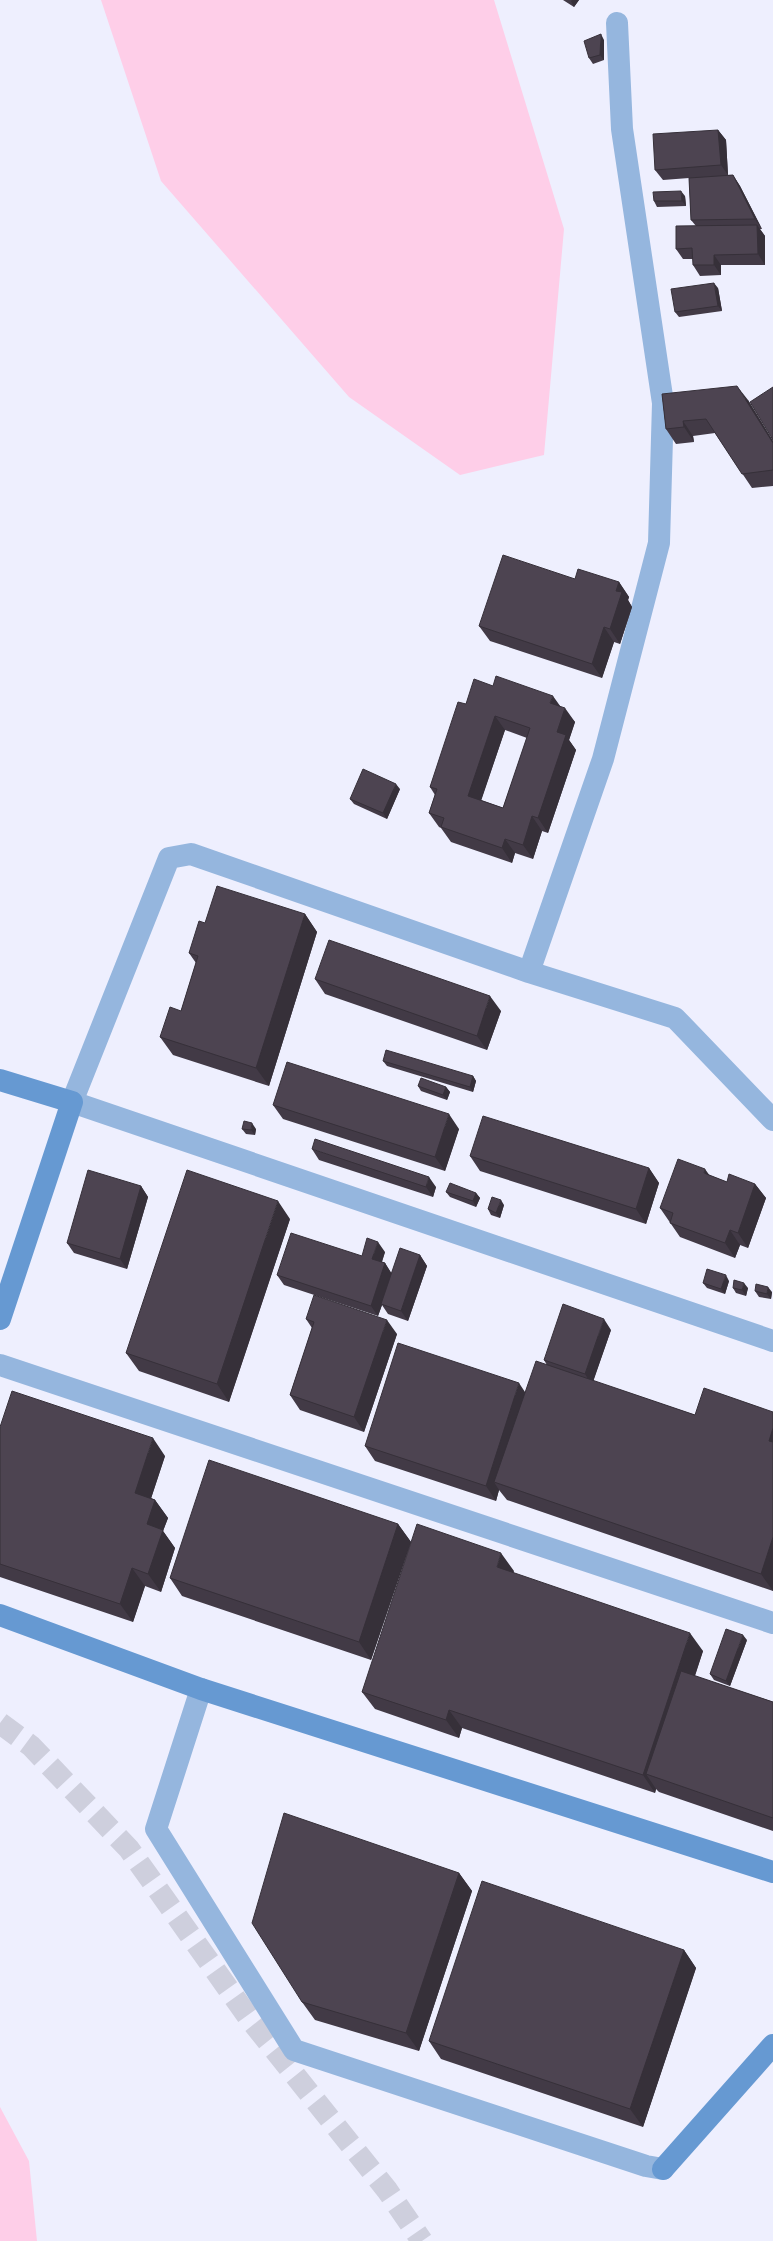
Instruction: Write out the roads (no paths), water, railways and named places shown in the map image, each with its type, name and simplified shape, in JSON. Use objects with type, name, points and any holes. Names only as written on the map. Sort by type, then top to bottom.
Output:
[{"type":"street","points":[[529,972],[603,759],[659,543],[663,403],[622,129],[617,24]]},
{"type":"street","points":[[0,1319],[72,1102],[169,858],[190,854],[529,972],[675,1018],[773,1120]]},
{"type":"street","points":[[0,1080],[72,1102],[773,1341]]},
{"type":"street","points":[[0,1365],[773,1623]]},
{"type":"street","points":[[0,1615],[201,1689],[773,1872]]},
{"type":"street","points":[[201,1689],[156,1829],[294,2050],[646,2166],[663,2169],[773,2045]]},
{"type":"tunnel","points":[[0,1723],[31,1746],[129,1849],[249,2018],[387,2190],[422,2241]]}]
